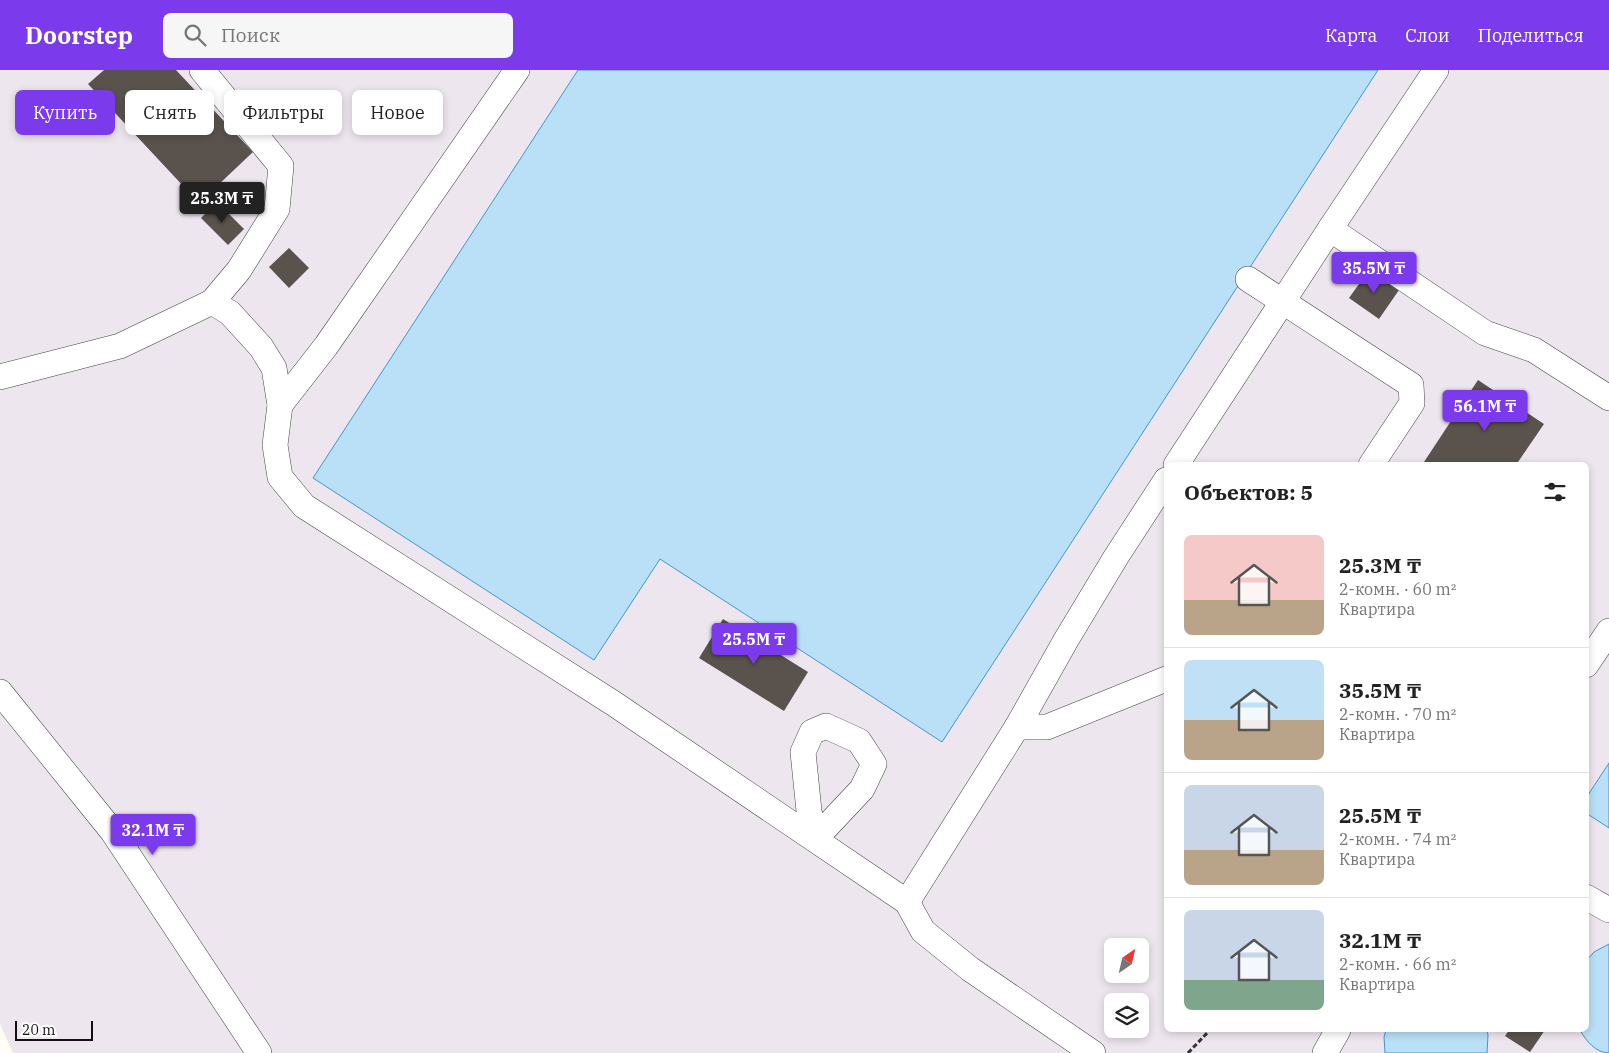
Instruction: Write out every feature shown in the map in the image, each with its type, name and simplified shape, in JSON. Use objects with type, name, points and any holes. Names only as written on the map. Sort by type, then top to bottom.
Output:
[{"type":"street","points":[[0,377],[120,346],[212,302],[239,270],[276,209],[281,166],[202,70]]},
{"type":"street","points":[[280,405],[326,346],[517,70]]},
{"type":"street","points":[[1178,462],[1282,301],[1436,70]]},
{"type":"street","points":[[1330,229],[1486,333],[1534,350],[1609,398]]},
{"type":"street","points":[[1248,279],[1411,385],[1412,403],[1373,462]]},
{"type":"street","points":[[212,302],[230,313],[261,347],[274,368],[280,405],[275,445],[280,476],[304,506],[613,703],[907,902],[924,930],[964,963],[1093,1053]]},
{"type":"street","points":[[907,902],[1016,727],[1111,566],[1164,483]]},
{"type":"street","points":[[1589,661],[1609,631]]},
{"type":"street","points":[[1016,727],[1047,727],[1164,680]]},
{"type":"street","points":[[0,692],[113,832],[259,1053]]},
{"type":"street","points":[[1589,899],[1609,910]]},
{"type":"street","points":[[1325,1053],[1337,1032]]},
{"type":"path","points":[[1188,1053],[1208,1032]]},
{"type":"shaded area","points":[[0,70],[1609,70],[1609,1053],[13,1053],[0,1024]]},
{"type":"water","points":[[578,70],[1378,70],[942,742],[660,559],[594,660],[313,478]]},
{"type":"water","points":[[1609,763],[1609,828],[1589,815],[1589,793]]},
{"type":"water","points":[[1609,944],[1609,1053],[1600,1051],[1592,1046],[1581,1032],[1589,1032],[1589,958],[1594,952]]},
{"type":"water","points":[[1385,1032],[1487,1032],[1487,1053],[1385,1053]]},
{"type":"building","points":[[104,70],[176,70],[195,90],[125,90],[125,124],[115,113],[115,90],[94,90],[88,84]]},
{"type":"building","points":[[214,110],[224,121],[224,135],[237,135],[253,152],[199,203],[136,135],[214,135]]},
{"type":"building","points":[[217,202],[244,229],[228,245],[201,218]]},
{"type":"building","points":[[289,248],[309,268],[289,288],[269,267]]},
{"type":"building","points":[[1369,270],[1399,290],[1379,319],[1349,298]]},
{"type":"building","points":[[1478,380],[1544,424],[1518,462],[1424,462]]},
{"type":"building","points":[[723,619],[808,672],[784,711],[699,658]]},
{"type":"building","points":[[1508,1032],[1544,1032],[1530,1052],[1505,1036]]}]
